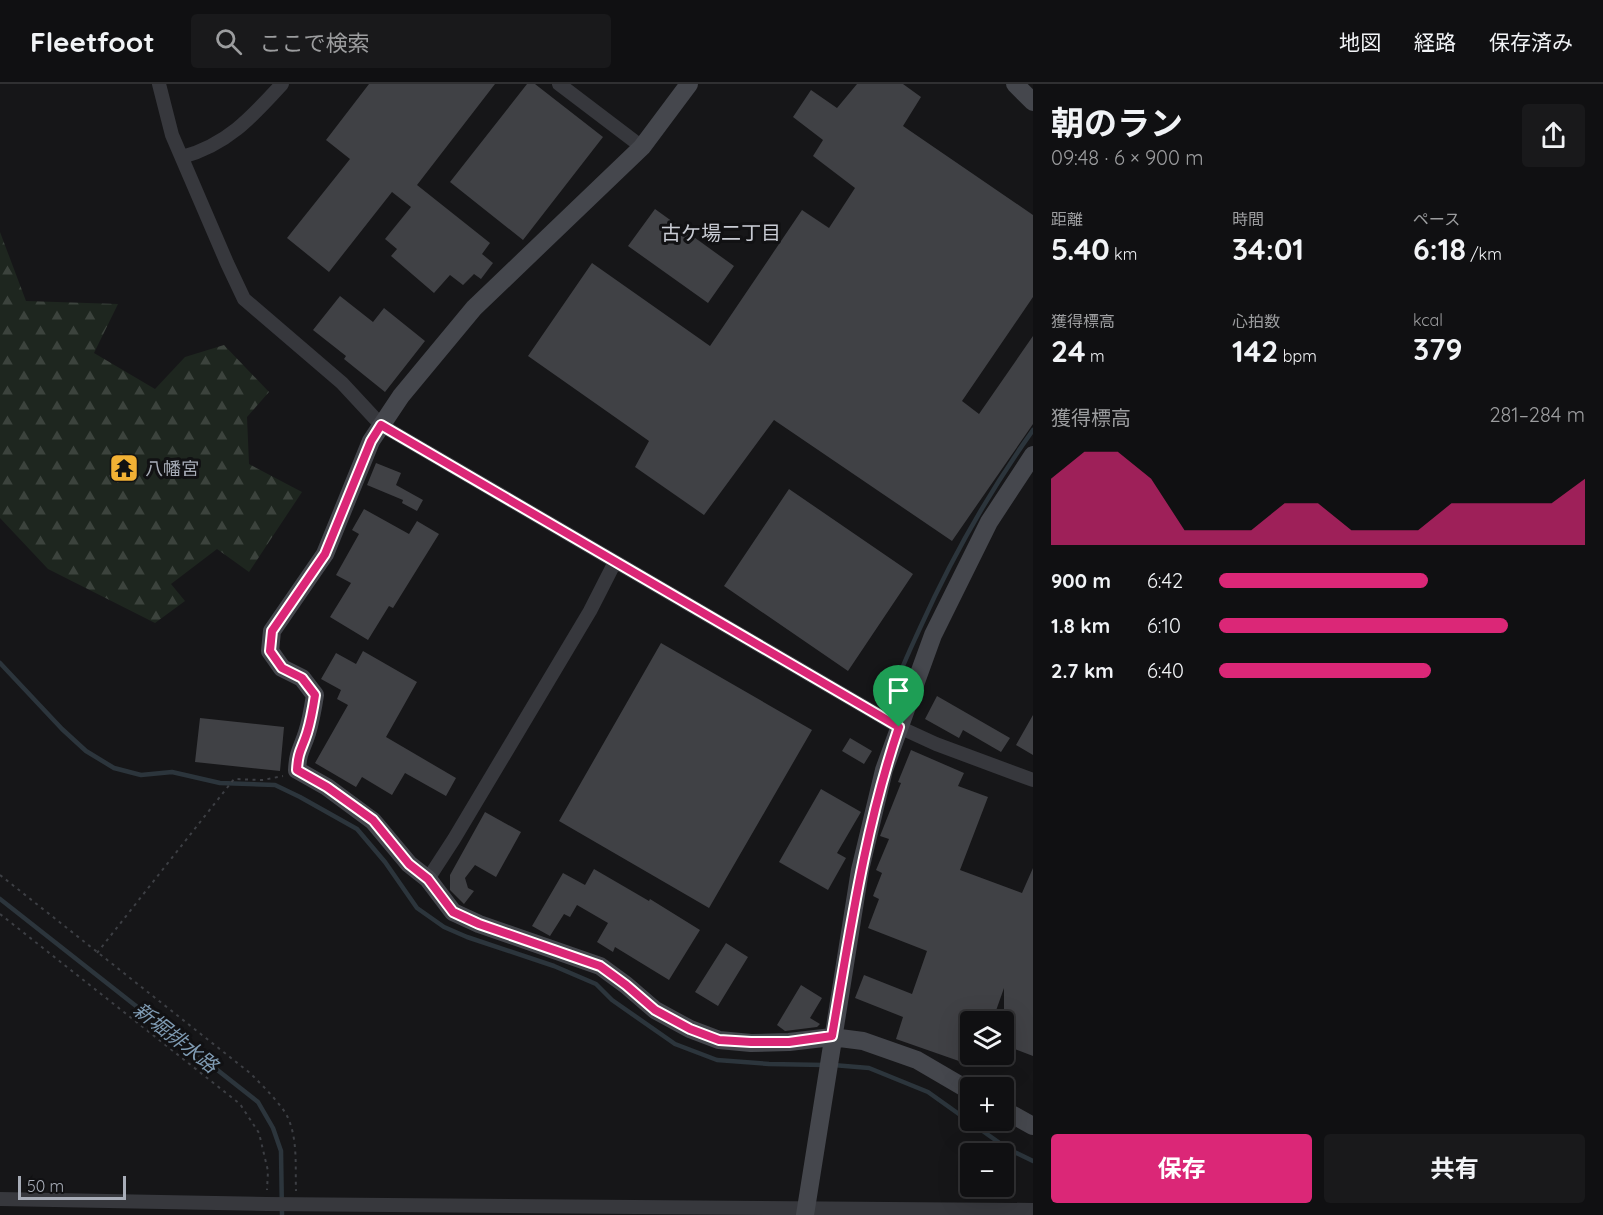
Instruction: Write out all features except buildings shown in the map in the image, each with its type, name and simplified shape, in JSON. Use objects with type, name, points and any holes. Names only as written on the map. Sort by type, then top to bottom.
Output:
[{"type":"street","points":[[159,84],[172,135],[244,299],[342,383],[381,425],[899,727],[936,744],[1033,780]]},
{"type":"street","points":[[182,157],[203,152],[232,134],[282,84]]},
{"type":"street","points":[[559,84],[642,147]]},
{"type":"street","points":[[689,84],[642,147],[474,308],[401,396],[371,441],[325,554],[272,631],[270,651],[282,668],[302,678],[315,695],[312,717],[297,754],[297,770],[327,787],[373,820],[409,864],[428,879],[453,912],[479,924],[600,966],[655,1010],[700,1032],[719,1040],[751,1042],[789,1042],[832,1036],[863,1041],[917,1060],[960,1085]]},
{"type":"street","points":[[1015,84],[1033,102]]},
{"type":"street","points":[[806,1212],[860,870],[884,770],[933,635],[989,522],[1033,455]]},
{"type":"street","points":[[428,879],[584,621],[615,562]]},
{"type":"street","points":[[1014,1116],[1033,1126]]},
{"type":"street","points":[[0,1199],[806,1212],[1033,1210]]},
{"type":"path","points":[[97,953],[234,779],[276,778],[297,770]]},
{"type":"path","points":[[0,875],[250,1073],[283,1109],[291,1123],[295,1144],[297,1203]]},
{"type":"path","points":[[0,914],[240,1104],[259,1132],[268,1171],[267,1204]]},
{"type":"green space","points":[[0,232],[26,301],[118,304],[94,353],[155,389],[185,357],[224,345],[269,392],[247,417],[249,464],[302,492],[249,572],[217,549],[171,584],[185,601],[155,623],[48,569],[0,518]]},
{"type":"waterway","points":[[892,696],[932,602],[958,551],[1001,477],[1033,430]]},
{"type":"waterway","points":[[0,663],[62,729],[86,751],[114,768],[141,775],[172,772],[220,783],[275,785],[300,797],[357,829],[385,862],[417,908],[444,927],[554,966],[596,984],[612,1000],[675,1044],[717,1060],[825,1065]]},
{"type":"waterway","name":"新堀排水路","points":[[0,899],[258,1102],[273,1128],[281,1151],[282,1215]]},
{"type":"waterway","points":[[833,1065],[869,1068],[928,1092],[1008,1149],[1033,1161]]},
{"type":"place","name":"八幡宮","points":[[124,468]]},
{"type":"district","name":"古ケ場二丁目","points":[[721,232]]},
{"type":"route","points":[[381,425],[899,727],[884,770],[860,870],[832,1036],[789,1042],[719,1040],[690,1029],[655,1010],[600,966],[479,924],[453,912],[428,879],[409,864],[373,820],[327,787],[297,770],[297,754],[312,717],[315,695],[302,678],[282,668],[270,651],[272,631],[325,554],[351,487],[371,441],[381,425]]}]
